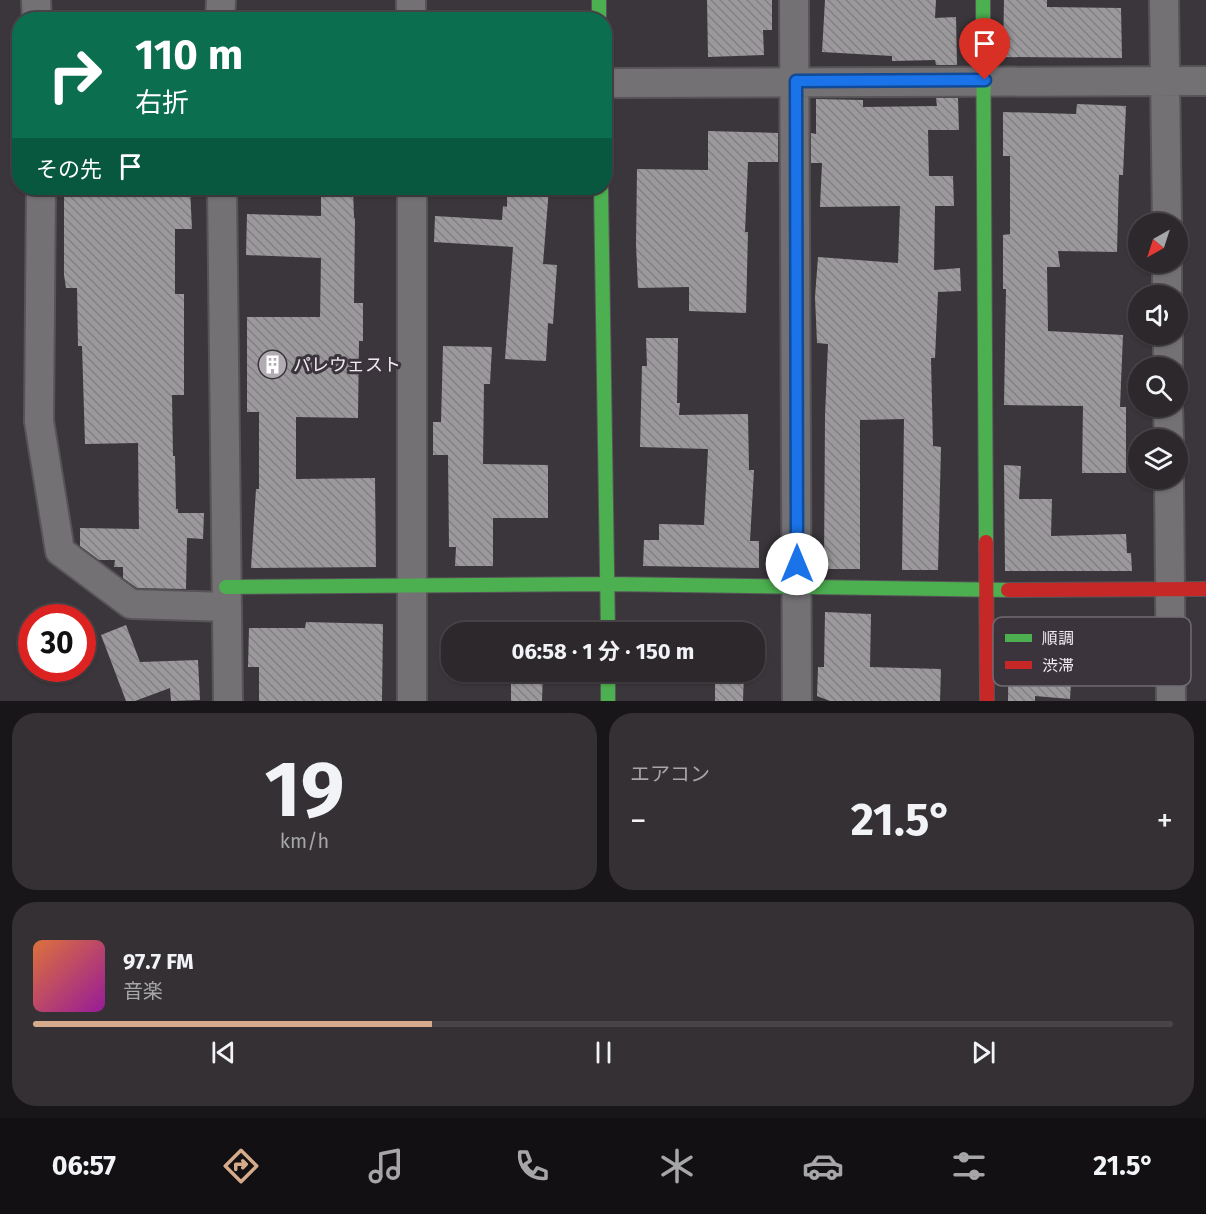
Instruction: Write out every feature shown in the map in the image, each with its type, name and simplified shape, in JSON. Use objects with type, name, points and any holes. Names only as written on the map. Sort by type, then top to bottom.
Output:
[{"type":"street","points":[[794,0],[797,701]]},
{"type":"street","points":[[983,0],[987,701]]},
{"type":"street","points":[[1164,0],[1167,213]]},
{"type":"street","points":[[612,83],[1206,81]]},
{"type":"street","points":[[41,195],[39,421],[60,551],[130,604],[411,585],[608,584],[987,590],[1206,589]]},
{"type":"street","points":[[222,195],[228,701]]},
{"type":"street","points":[[412,195],[412,701]]},
{"type":"street","points":[[601,195],[608,622]]},
{"type":"street","points":[[1169,489],[1170,617]]},
{"type":"street","points":[[608,682],[608,701]]},
{"type":"street","points":[[1171,686],[1171,701]]},
{"type":"building","points":[[707,0],[772,0],[772,30],[763,30],[764,55],[708,57]]},
{"type":"building","points":[[825,0],[936,0],[935,18],[956,17],[957,65],[936,65],[935,60],[892,61],[892,56],[822,52]]},
{"type":"building","points":[[1004,0],[1047,0],[1047,7],[1121,8],[1122,58],[1003,57]]},
{"type":"building","points":[[936,98],[958,98],[959,130],[928,130],[929,176],[953,176],[954,206],[935,206],[934,270],[960,268],[961,291],[938,292],[935,358],[931,358],[933,446],[941,447],[938,570],[902,570],[904,419],[860,420],[860,569],[824,569],[828,344],[817,343],[815,297],[818,257],[898,263],[900,206],[820,207],[822,163],[811,163],[811,133],[816,134],[816,99],[863,100],[863,107],[937,106]]},
{"type":"building","points":[[1077,104],[1126,106],[1123,175],[1119,175],[1117,252],[1058,251],[1060,267],[1047,267],[1048,331],[1123,335],[1120,407],[1126,407],[1126,473],[1082,473],[1083,406],[1004,405],[1006,289],[1003,289],[1003,235],[1010,234],[1010,156],[1003,156],[1003,112],[1076,114]]},
{"type":"building","points":[[708,131],[778,133],[778,162],[748,162],[745,232],[748,232],[746,313],[689,311],[689,287],[638,288],[637,169],[708,170]]},
{"type":"building","points":[[64,195],[190,195],[192,229],[175,229],[175,294],[184,294],[184,395],[172,395],[173,456],[175,456],[178,513],[204,513],[203,539],[187,538],[186,589],[137,588],[123,578],[123,567],[114,567],[115,560],[99,560],[80,546],[80,528],[139,529],[138,443],[85,444],[82,346],[78,346],[77,288],[66,288]]},
{"type":"building","points":[[321,195],[353,195],[354,303],[363,303],[363,341],[359,341],[358,418],[296,417],[296,479],[375,478],[376,567],[251,568],[256,489],[259,489],[259,412],[247,412],[247,317],[320,317],[321,258],[246,255],[247,214],[321,216]]},
{"type":"building","points":[[507,195],[548,195],[543,264],[557,265],[553,324],[548,323],[546,361],[505,359],[513,247],[434,242],[435,216],[502,220],[503,206],[507,207]]},
{"type":"building","points":[[646,338],[678,338],[677,403],[680,403],[679,415],[748,414],[749,470],[754,470],[750,541],[759,541],[759,568],[643,566],[644,540],[659,540],[659,524],[704,525],[708,449],[640,447],[642,366],[647,366]]},
{"type":"building","points":[[443,346],[492,347],[490,384],[484,384],[483,464],[548,465],[548,518],[493,518],[493,566],[455,566],[456,547],[449,547],[448,455],[433,455],[433,422],[441,422]]},
{"type":"building","points":[[1004,465],[1021,466],[1019,499],[1052,499],[1051,536],[1126,534],[1127,553],[1131,553],[1132,571],[1005,571]]},
{"type":"building","points":[[825,612],[871,614],[870,667],[941,669],[940,701],[830,701],[817,696],[818,667],[824,667]]},
{"type":"building","points":[[306,622],[383,624],[382,701],[259,701],[259,667],[248,667],[249,628],[305,628]]},
{"type":"building","points":[[126,625],[140,662],[198,660],[200,700],[171,701],[170,688],[135,701],[126,701],[101,635]]},
{"type":"building","points":[[511,682],[543,682],[542,701],[511,701]]},
{"type":"building","points":[[715,682],[744,682],[743,701],[715,701]]},
{"type":"building","points":[[1008,686],[1071,686],[1070,699],[1035,696],[1035,701],[1008,701]]},
{"type":"traffic: fast","points":[[599,0],[599,12]]},
{"type":"traffic: fast","points":[[983,0],[986,542]]},
{"type":"traffic: fast","points":[[601,195],[608,622]]},
{"type":"traffic: fast","points":[[226,587],[608,584],[1008,590]]},
{"type":"traffic: fast","points":[[608,682],[608,701]]},
{"type":"traffic: jam","points":[[986,542],[987,701]]},
{"type":"traffic: jam","points":[[1008,590],[1206,589]]},
{"type":"place","name":"パレウェスト","points":[[272,365]]},
{"type":"route","points":[[797,564],[796,81],[985,80]]}]
